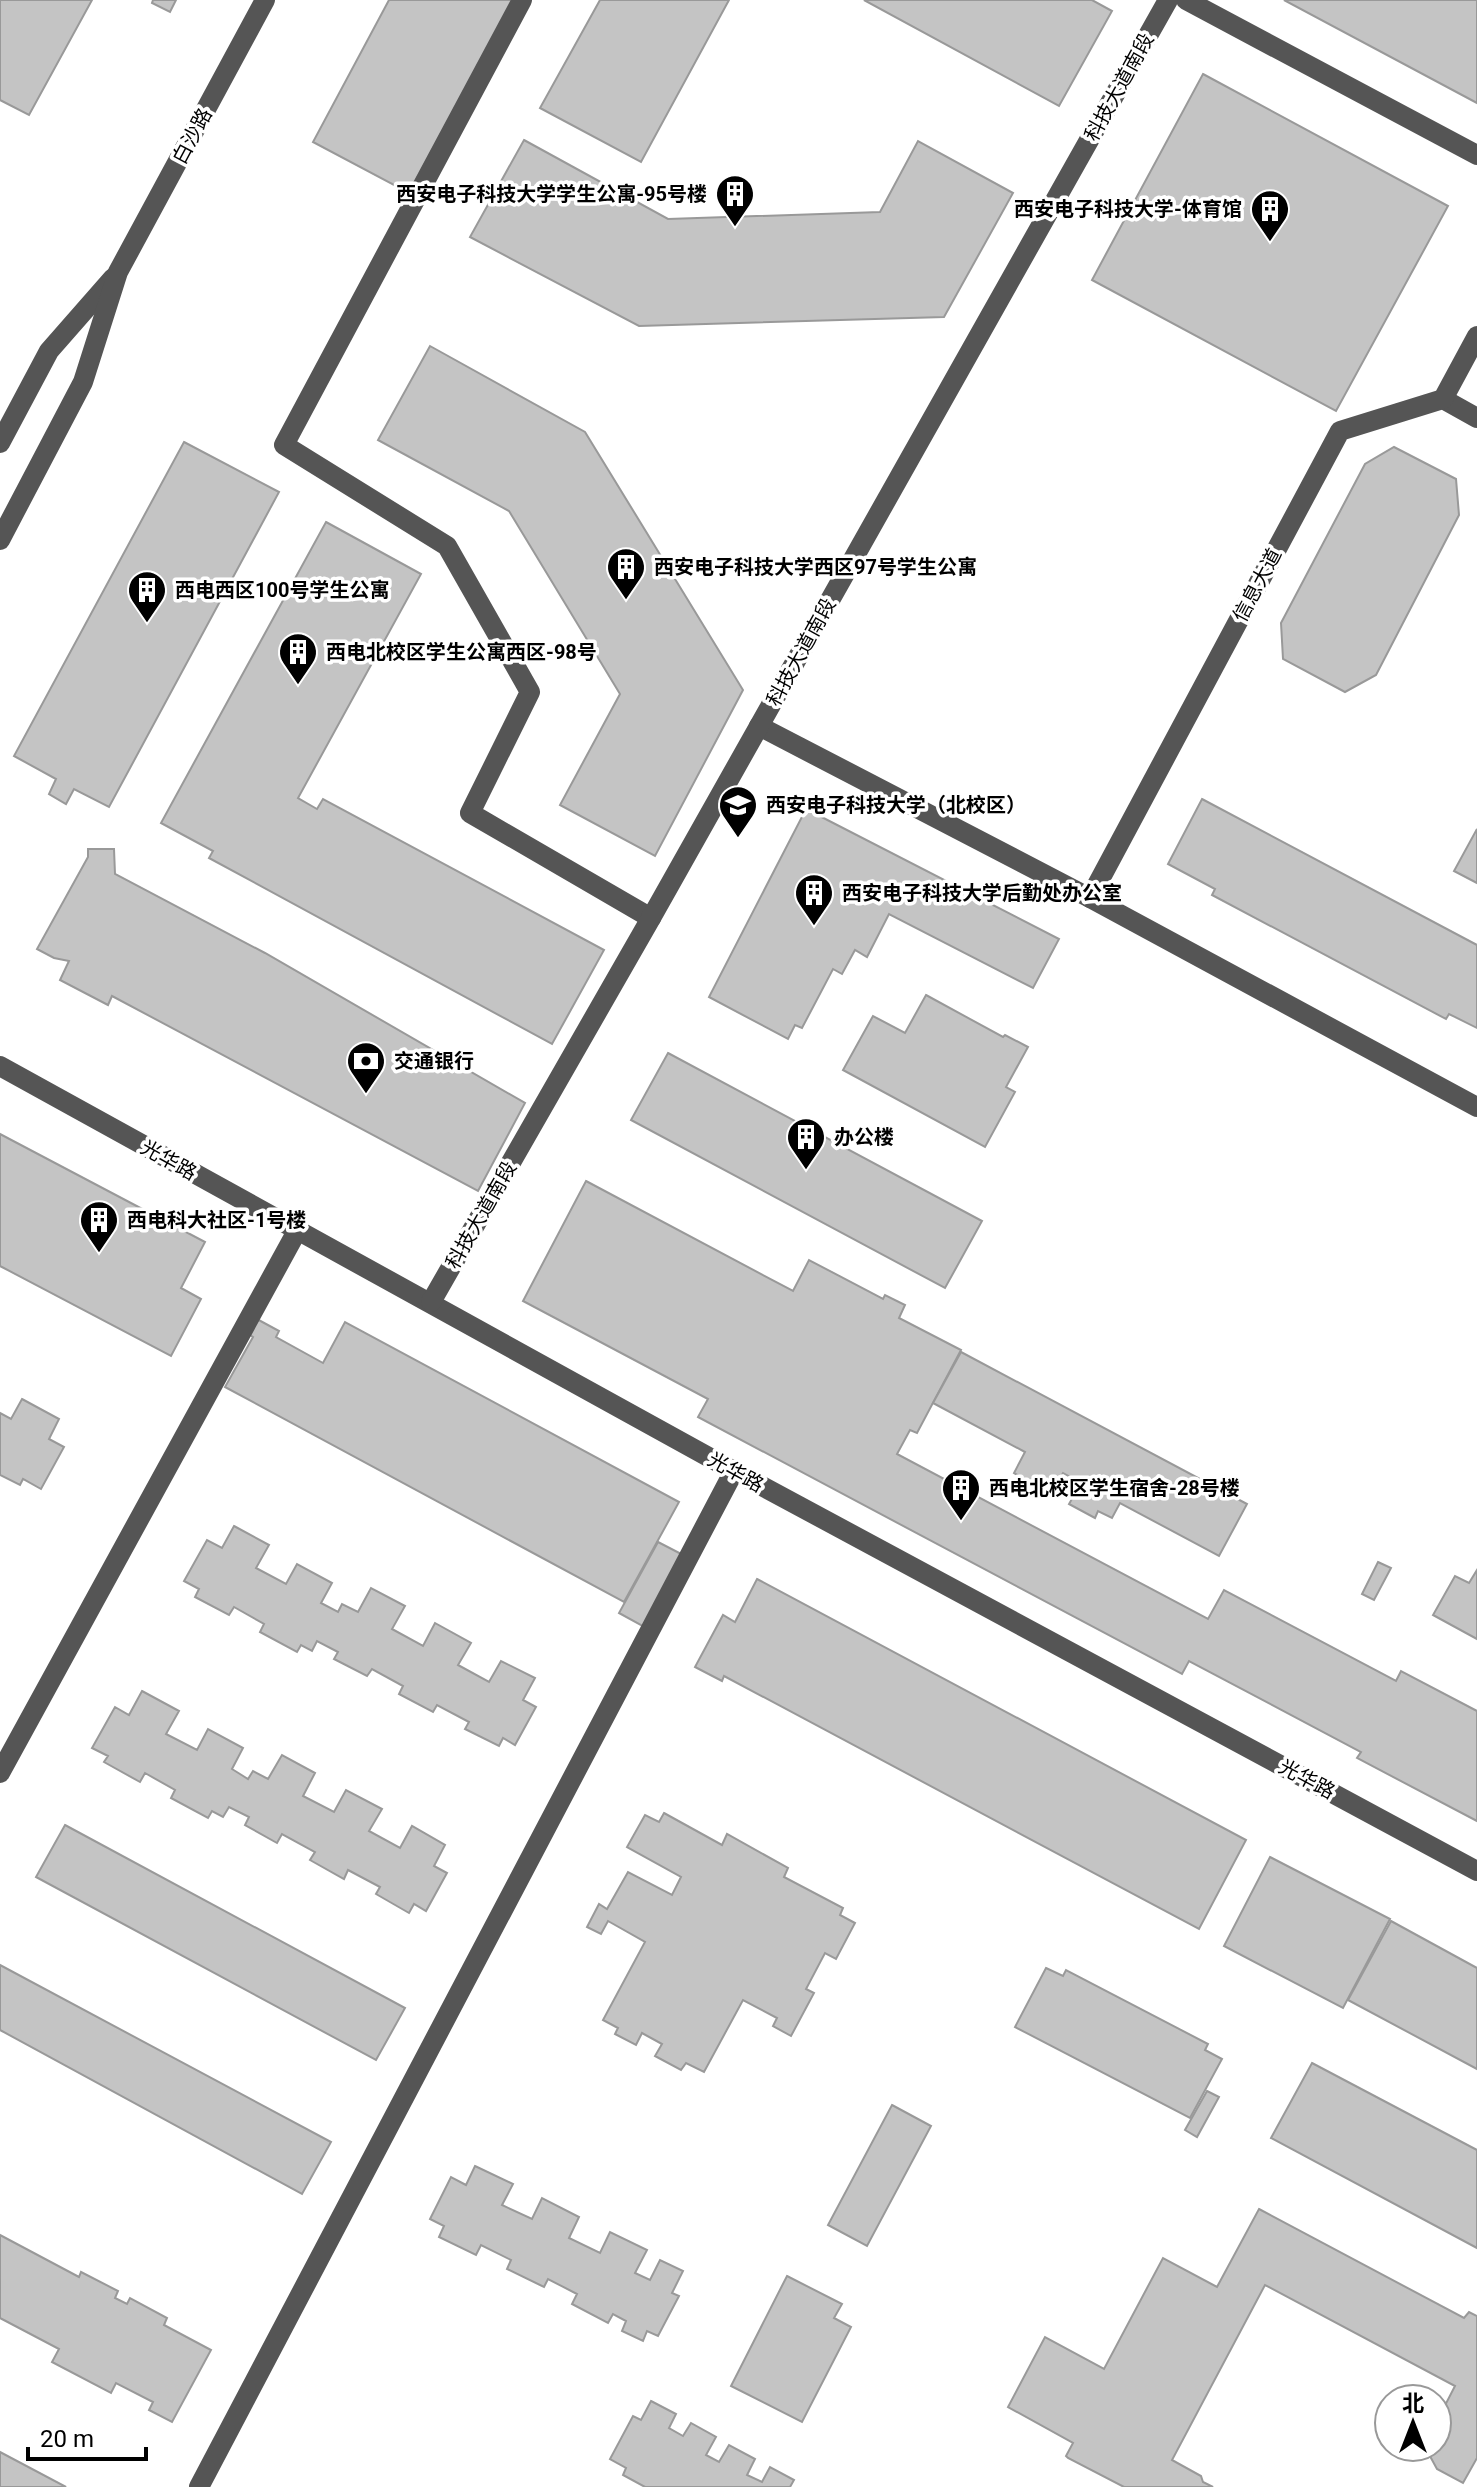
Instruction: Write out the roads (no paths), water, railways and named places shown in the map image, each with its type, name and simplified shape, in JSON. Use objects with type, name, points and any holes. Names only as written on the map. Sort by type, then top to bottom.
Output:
[{"type":"street","name":"白沙路","points":[[0,540],[83,382],[118,272],[265,0]]},
{"type":"street","points":[[522,0],[284,445],[447,546],[530,692],[470,813],[651,918]]},
{"type":"street","name":"科技大道南段","points":[[431,1302],[1168,0]]},
{"type":"street","points":[[1186,0],[1477,155]]},
{"type":"street","name":"白沙路","points":[[0,443],[49,351],[118,272]]},
{"type":"street","points":[[1477,336],[1443,399],[1477,418]]},
{"type":"street","name":"信息大道","points":[[1090,898],[1340,431],[1443,399]]},
{"type":"street","points":[[759,726],[1090,898],[1477,1107]]},
{"type":"street","name":"光华路","points":[[0,1066],[734,1471],[1477,1871]]},
{"type":"street","points":[[0,1773],[297,1231]]},
{"type":"street","points":[[199,2487],[734,1471]]},
{"type":"place","name":"西安电子科技大学学生公寓-95号楼","points":[[735,228]]},
{"type":"place","name":"西安电子科技大学-体育馆","points":[[1270,243]]},
{"type":"place","name":"西安电子科技大学西区97号学生公寓","points":[[626,601]]},
{"type":"place","name":"西电西区100号学生公寓","points":[[147,624]]},
{"type":"place","name":"西电北校区学生公寓西区-98号","points":[[298,686]]},
{"type":"place","name":"西安电子科技大学（北校区）","points":[[738,839]]},
{"type":"place","name":"西安电子科技大学后勤处办公室","points":[[814,927]]},
{"type":"place","name":"交通银行","points":[[366,1095]]},
{"type":"place","name":"办公楼","points":[[806,1171]]},
{"type":"place","name":"西电科大社区-1号楼","points":[[99,1254]]},
{"type":"place","name":"西电北校区学生宿舍-28号楼","points":[[961,1522]]}]
